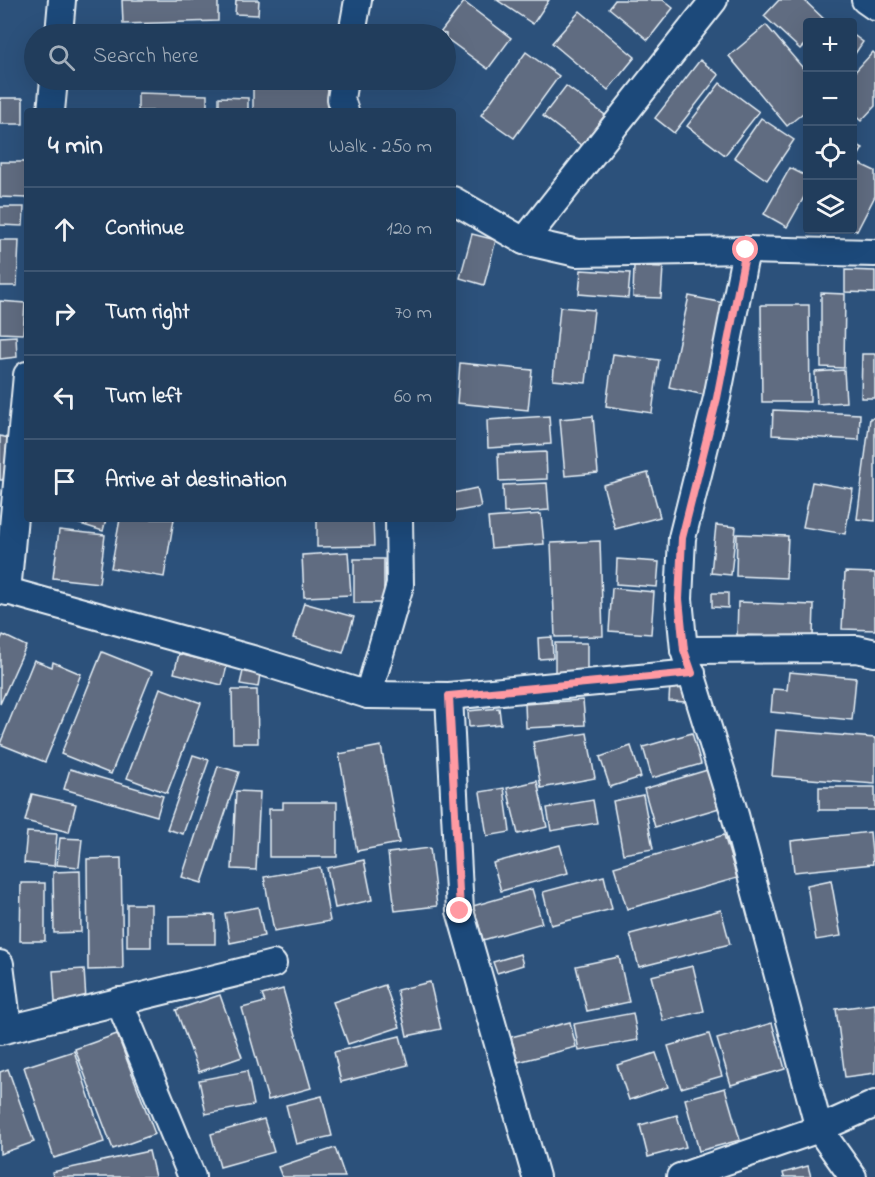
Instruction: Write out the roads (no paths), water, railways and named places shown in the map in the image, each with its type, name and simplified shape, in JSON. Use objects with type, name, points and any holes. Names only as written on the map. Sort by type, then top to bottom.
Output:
[{"type":"street","points":[[60,24],[62,0]]},
{"type":"street","points":[[354,24],[358,0]]},
{"type":"street","points":[[524,242],[714,0]]},
{"type":"street","points":[[865,0],[875,7]]},
{"type":"street","points":[[51,108],[53,90]]},
{"type":"street","points":[[342,90],[340,99],[344,108]]},
{"type":"street","points":[[456,202],[524,242],[577,253],[746,250],[875,253]]},
{"type":"street","points":[[746,250],[717,398],[682,538],[679,599],[688,662],[735,815],[819,1128],[853,1177]]},
{"type":"street","points":[[24,402],[3,590],[256,660],[368,695],[449,696],[688,662],[857,649],[875,653]]},
{"type":"street","points":[[368,695],[400,585],[399,522]]},
{"type":"street","points":[[449,696],[460,911],[536,1177]]},
{"type":"street","points":[[0,964],[4,1029],[273,964]]},
{"type":"street","points":[[119,1001],[192,1177]]},
{"type":"street","points":[[680,1177],[819,1128],[875,1104]]}]
